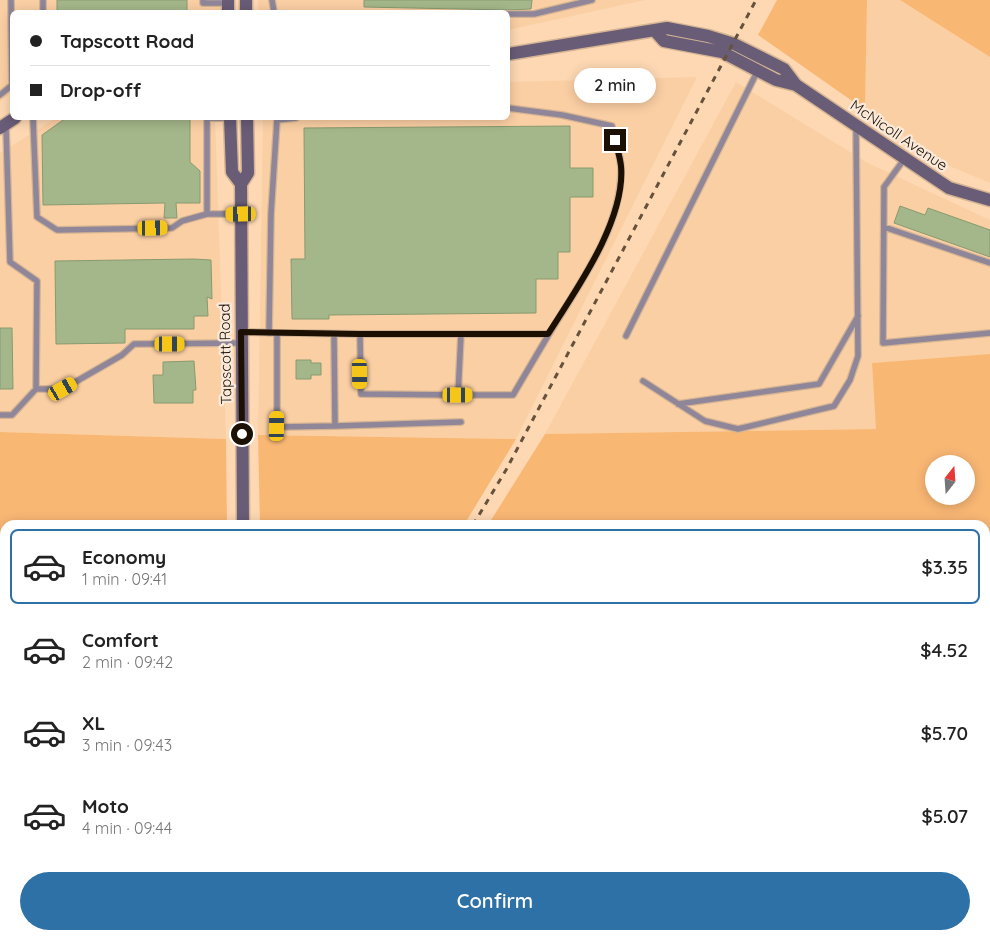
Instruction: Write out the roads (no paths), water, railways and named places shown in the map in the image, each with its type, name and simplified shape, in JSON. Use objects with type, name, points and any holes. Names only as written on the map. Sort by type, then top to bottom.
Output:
[{"type":"main road","name":"McNicoll Avenue","points":[[510,54],[667,28],[708,36],[734,44],[784,69],[796,84],[949,188],[990,200]]},
{"type":"main road","name":"McNicoll Avenue","points":[[656,31],[664,41],[722,52],[776,80],[796,84]]},
{"type":"main road","name":"Tapscott Road","points":[[230,120],[232,172],[241,184]]},
{"type":"main road","name":"Tapscott Road","points":[[243,520],[241,184],[248,172],[247,120]]},
{"type":"lane","points":[[203,0],[203,3],[228,5]]},
{"type":"lane","points":[[510,14],[534,14],[592,0]]},
{"type":"lane","points":[[626,336],[758,70]]},
{"type":"lane","points":[[0,95],[10,87]]},
{"type":"lane","points":[[360,334],[361,394],[513,395],[599,251],[613,216],[619,188],[621,166],[612,126],[562,115],[510,108]]},
{"type":"lane","points":[[33,120],[37,217],[57,230],[172,228],[182,220],[207,214],[241,214]]},
{"type":"lane","points":[[207,214],[208,120]]},
{"type":"lane","points":[[269,332],[271,222],[277,120]]},
{"type":"lane","points":[[0,415],[12,415],[36,389],[37,281],[10,262],[7,123]]},
{"type":"lane","points":[[642,381],[705,421],[738,429],[834,406],[850,380],[858,356],[856,126]]},
{"type":"lane","points":[[905,158],[884,187],[882,343],[990,333]]},
{"type":"lane","points":[[884,227],[990,263]]},
{"type":"lane","points":[[678,404],[819,384],[859,316]]},
{"type":"lane","points":[[36,389],[63,389],[122,355],[134,344],[241,338],[269,332],[334,334],[548,334]]},
{"type":"lane","points":[[277,333],[277,426],[461,422]]},
{"type":"lane","points":[[334,334],[335,426]]},
{"type":"lane","points":[[458,395],[461,334]]},
{"type":"railway","points":[[476,520],[506,470],[756,0]]}]
